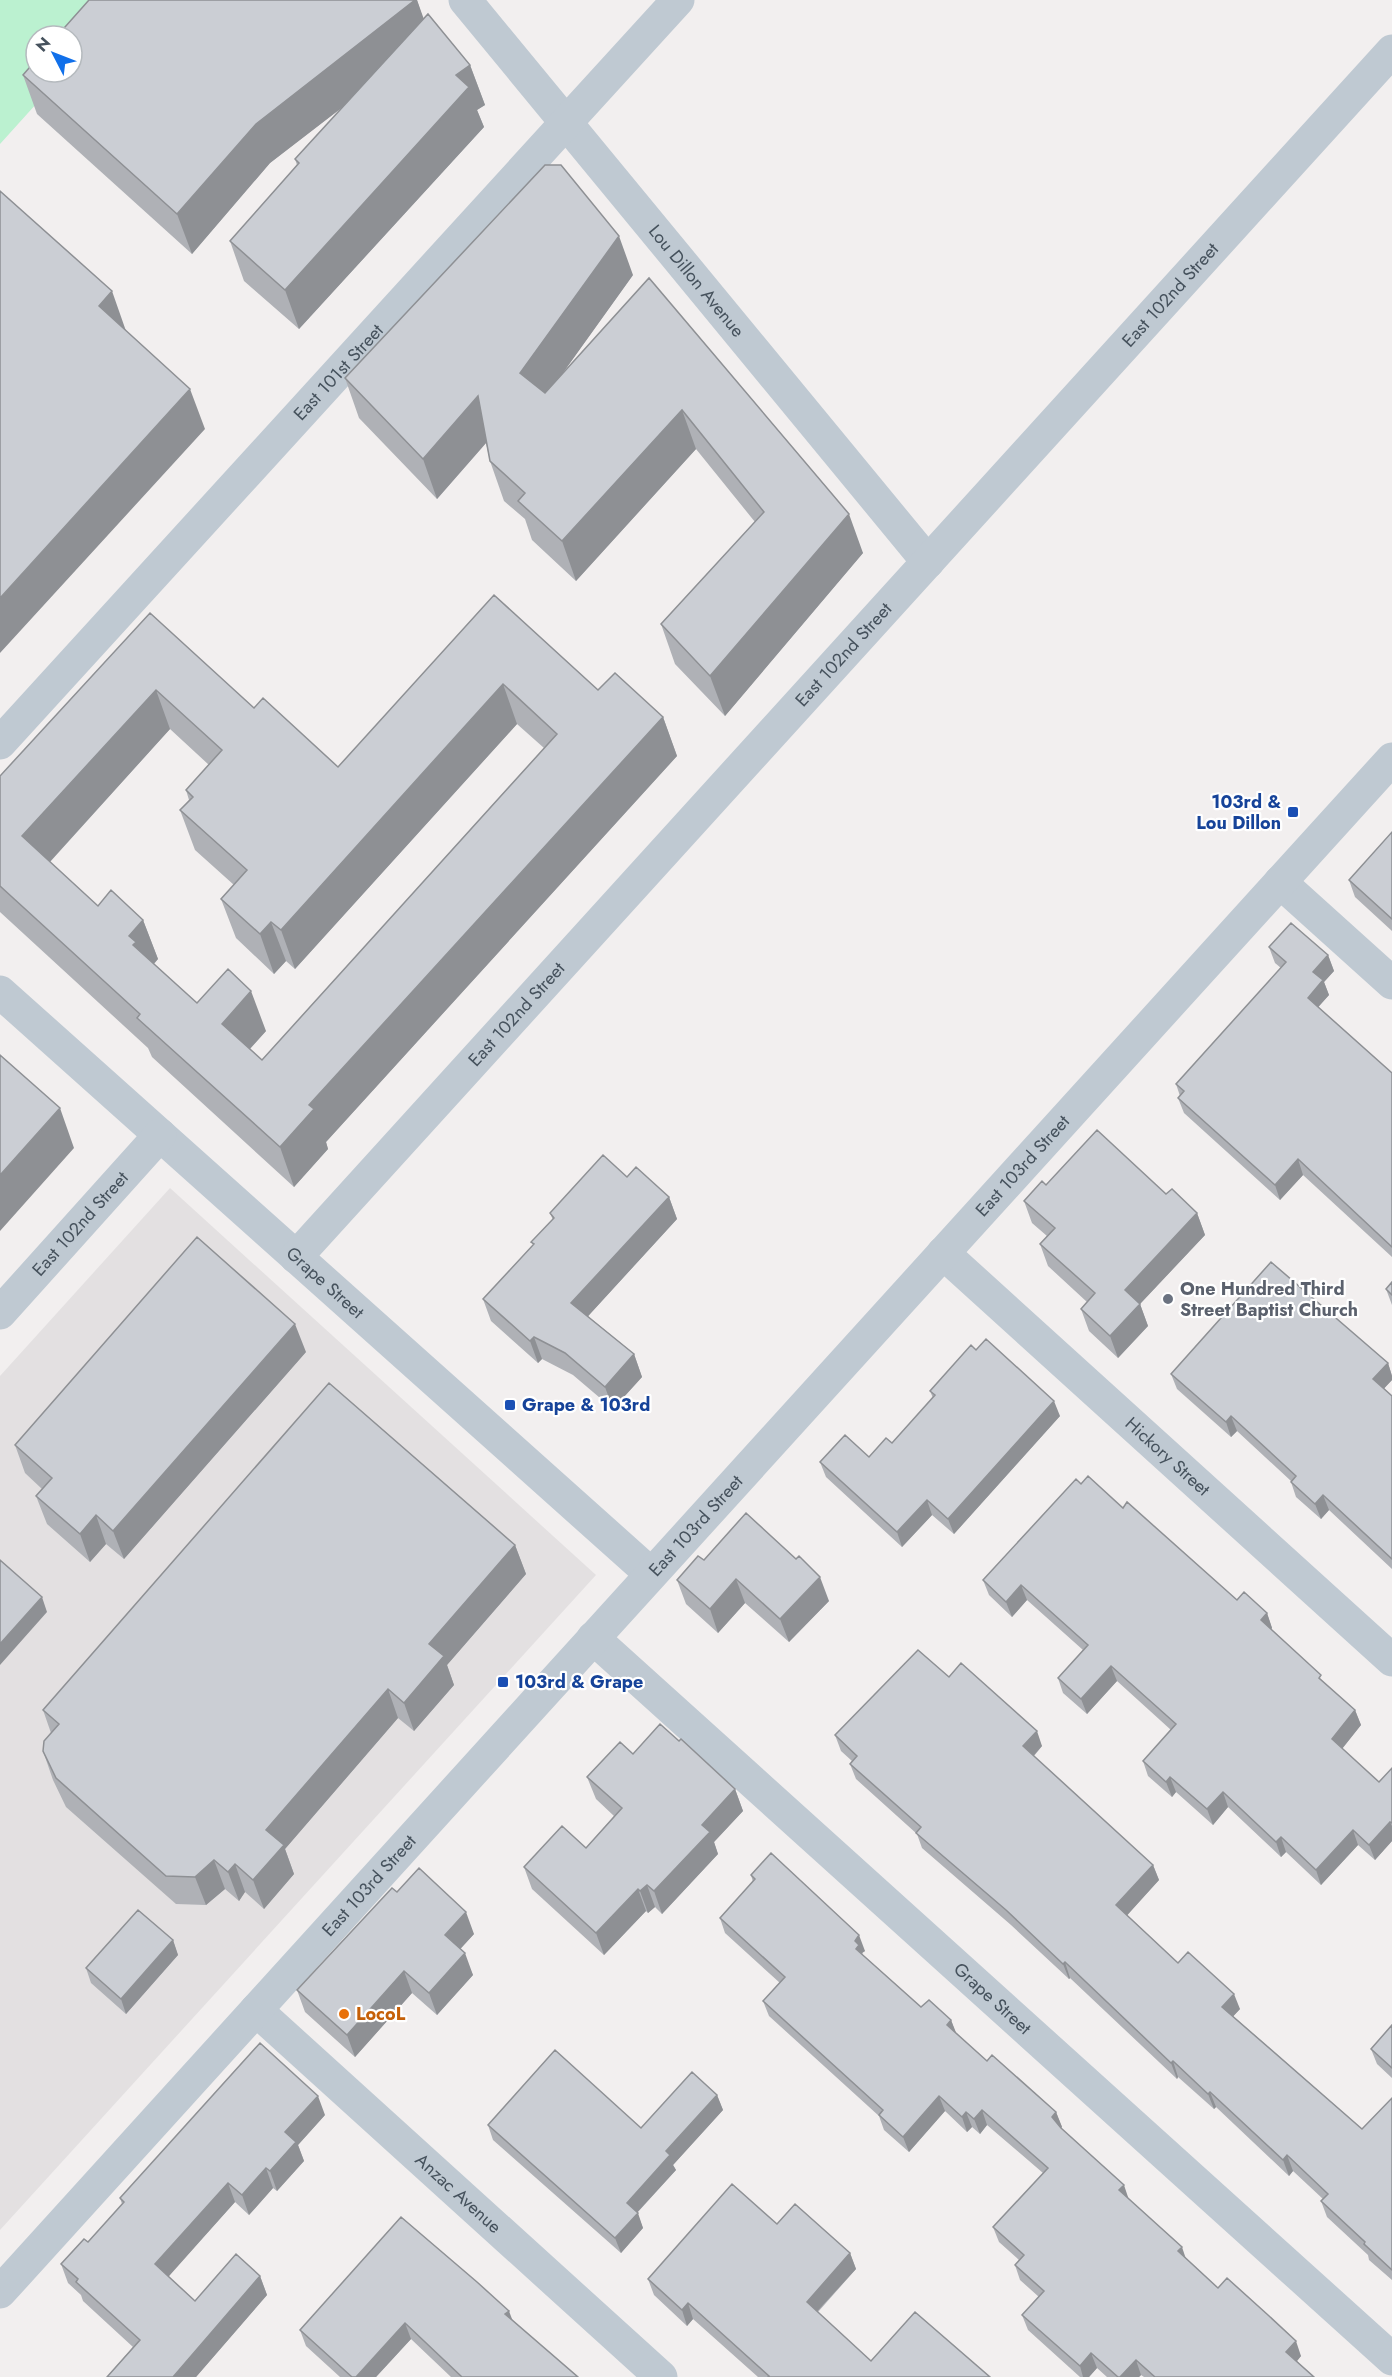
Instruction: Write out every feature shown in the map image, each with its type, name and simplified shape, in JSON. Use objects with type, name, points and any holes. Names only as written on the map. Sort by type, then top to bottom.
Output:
[{"type":"street","name":"Lou Dillon Avenue","points":[[465,0],[928,562]]},
{"type":"street","name":"East 101st Street","points":[[0,743],[678,0]]},
{"type":"street","name":"East 102nd Street","points":[[296,1257],[1392,51]]},
{"type":"street","name":"East 103rd Street","points":[[0,2292],[1392,759]]},
{"type":"street","points":[[1280,882],[1392,983]]},
{"type":"street","name":"Grape Street","points":[[0,993],[651,1574]]},
{"type":"street","name":"East 102nd Street","points":[[0,1313],[160,1135]]},
{"type":"street","name":"Hickory Street","points":[[943,1253],[1392,1660]]},
{"type":"street","name":"Grape Street","points":[[593,1638],[1392,2359]]},
{"type":"street","name":"Anzac Avenue","points":[[256,2010],[661,2377]]},
{"type":"shaded area","points":[[170,1188],[596,1575],[0,2230],[0,1376]]},
{"type":"green space","points":[[0,0],[131,0],[84,29],[84,24],[24,24],[24,84],[54,84],[0,144]]},
{"type":"building","points":[[89,0],[415,0],[256,124],[177,214],[33,84],[84,84],[84,24],[68,24]]},
{"type":"building","points":[[428,14],[470,65],[456,75],[469,87],[285,290],[230,241],[299,163],[295,159]]},
{"type":"building","points":[[545,165],[561,165],[619,236],[520,373],[545,393],[649,278],[849,514],[710,676],[661,624],[764,512],[682,410],[562,541],[518,501],[525,493],[490,461],[478,396],[423,459],[345,378]]},
{"type":"building","points":[[0,191],[112,291],[99,306],[190,389],[0,598]]},
{"type":"building","points":[[494,595],[598,690],[615,673],[663,717],[309,1105],[314,1109],[280,1147],[137,1018],[140,1014],[0,886],[0,776],[150,613],[254,708],[263,698],[338,767]],"holes":[[[503,684],[557,734],[262,1060],[222,1024],[251,991],[228,969],[197,1003],[133,945],[136,942],[129,936],[143,920],[111,890],[98,906],[22,836],[156,690],[222,750],[186,790],[193,797],[180,810],[247,870],[221,899],[260,934],[271,922],[281,930]]]},
{"type":"building","points":[[1392,832],[1392,919],[1349,880]]},
{"type":"building","points":[[1291,923],[1328,955],[1313,972],[1323,980],[1308,998],[1392,1073],[1392,1247],[1298,1159],[1275,1185],[1178,1098],[1184,1091],[1176,1084],[1286,962],[1269,947]]},
{"type":"building","points":[[0,1055],[60,1108],[0,1175]]},
{"type":"building","points":[[1097,1130],[1166,1194],[1172,1189],[1197,1213],[1125,1290],[1140,1304],[1110,1336],[1081,1309],[1095,1293],[1040,1244],[1055,1228],[1024,1201],[1042,1181],[1046,1185]]},
{"type":"building","points":[[603,1155],[627,1177],[636,1167],[669,1197],[571,1303],[634,1354],[605,1387],[565,1353],[534,1337],[530,1341],[483,1299],[534,1244],[531,1242],[554,1218],[550,1213]]},
{"type":"building","points":[[197,1237],[295,1324],[113,1531],[96,1515],[80,1534],[36,1496],[52,1478],[15,1445]]},
{"type":"building","points":[[1271,1262],[1388,1363],[1373,1379],[1392,1396],[1392,1559],[1323,1495],[1315,1504],[1291,1482],[1296,1476],[1231,1416],[1226,1422],[1171,1374]]},
{"type":"building","points":[[1392,1282],[1392,1295],[1386,1289]]},
{"type":"building","points":[[986,1339],[1054,1401],[948,1519],[927,1500],[897,1532],[820,1462],[845,1435],[869,1457],[886,1438],[892,1443],[935,1395],[930,1391],[971,1345],[976,1350]]},
{"type":"building","points":[[329,1383],[515,1545],[429,1644],[444,1656],[404,1703],[388,1689],[266,1830],[284,1845],[253,1880],[235,1864],[228,1872],[214,1860],[195,1877],[166,1876],[56,1778],[43,1751],[44,1741],[59,1724],[43,1710]]},
{"type":"building","points":[[1088,1476],[1123,1508],[1127,1502],[1237,1600],[1244,1592],[1267,1613],[1261,1620],[1355,1710],[1332,1739],[1379,1782],[1392,1768],[1392,1823],[1390,1822],[1369,1845],[1353,1830],[1316,1870],[1281,1837],[1276,1842],[1223,1792],[1207,1809],[1170,1777],[1166,1782],[1143,1761],[1176,1724],[1111,1666],[1081,1699],[1058,1678],[1088,1645],[1021,1585],[1006,1602],[983,1580],[1076,1479],[1081,1484]]},
{"type":"building","points":[[746,1513],[796,1559],[799,1556],[820,1577],[780,1619],[736,1579],[710,1609],[677,1580],[698,1556],[704,1560]]},
{"type":"building","points":[[0,1560],[42,1597],[0,1644]]},
{"type":"building","points":[[918,1650],[949,1677],[961,1663],[1037,1731],[1023,1746],[1153,1865],[1116,1905],[1178,1963],[1188,1952],[1234,1994],[1222,2007],[1362,2129],[1392,2098],[1392,2270],[1321,2201],[1328,2194],[1287,2155],[1283,2160],[1210,2092],[1208,2094],[1173,2061],[1171,2063],[1065,1962],[1063,1964],[1006,1910],[916,1833],[921,1827],[850,1764],[857,1756],[835,1735]]},
{"type":"building","points":[[660,1724],[679,1741],[681,1739],[735,1789],[702,1825],[710,1832],[654,1891],[647,1885],[640,1891],[638,1889],[596,1933],[524,1867],[562,1826],[586,1848],[622,1808],[587,1777],[620,1742],[633,1754]]},
{"type":"building","points":[[771,1853],[859,1935],[855,1941],[859,1945],[856,1949],[921,2007],[929,2000],[951,2020],[947,2025],[987,2061],[992,2055],[1056,2112],[1052,2117],[1061,2128],[1124,2185],[1119,2190],[1182,2247],[1178,2251],[1218,2288],[1227,2278],[1296,2341],[1286,2352],[1314,2377],[1155,2377],[1136,2360],[1118,2377],[1091,2353],[1080,2366],[1022,2315],[1044,2291],[1015,2265],[1024,2255],[993,2227],[1048,2168],[982,2110],[974,2119],[966,2112],[962,2117],[939,2096],[903,2137],[879,2115],[883,2110],[763,2001],[785,1977],[720,1918],[755,1879],[751,1875]]},
{"type":"building","points":[[419,1868],[466,1912],[445,1935],[465,1953],[429,1993],[404,1971],[347,2035],[297,1990],[392,1888],[397,1892]]},
{"type":"building","points":[[138,1910],[173,1940],[121,1999],[86,1968]]},
{"type":"building","points":[[1392,2025],[1392,2068],[1371,2049]]},
{"type":"building","points":[[260,2043],[318,2096],[285,2132],[296,2142],[270,2171],[266,2168],[242,2195],[228,2183],[155,2264],[195,2301],[236,2254],[260,2276],[173,2377],[107,2377],[140,2340],[76,2282],[78,2279],[61,2264],[84,2239],[88,2242],[124,2202],[120,2198]]},
{"type":"building","points":[[555,2050],[641,2128],[692,2072],[717,2095],[666,2151],[670,2155],[627,2203],[638,2213],[615,2238],[488,2125]]},
{"type":"building","points":[[732,2184],[777,2224],[795,2204],[850,2253],[807,2302],[871,2361],[915,2312],[990,2377],[768,2377],[688,2303],[682,2310],[648,2279]]},
{"type":"building","points":[[401,2217],[477,2282],[509,2311],[505,2314],[578,2377],[462,2377],[405,2323],[356,2377],[352,2377],[300,2330]]},
{"type":"place","name":"103rd & Lou Dillon","points":[[1293,812]]},
{"type":"place","name":"One Hundred Third Street Baptist Church","points":[[1168,1299]]},
{"type":"place","name":"Grape & 103rd","points":[[510,1405]]},
{"type":"place","name":"103rd & Grape","points":[[503,1682]]},
{"type":"place","name":"LocoL","points":[[344,2014]]}]
